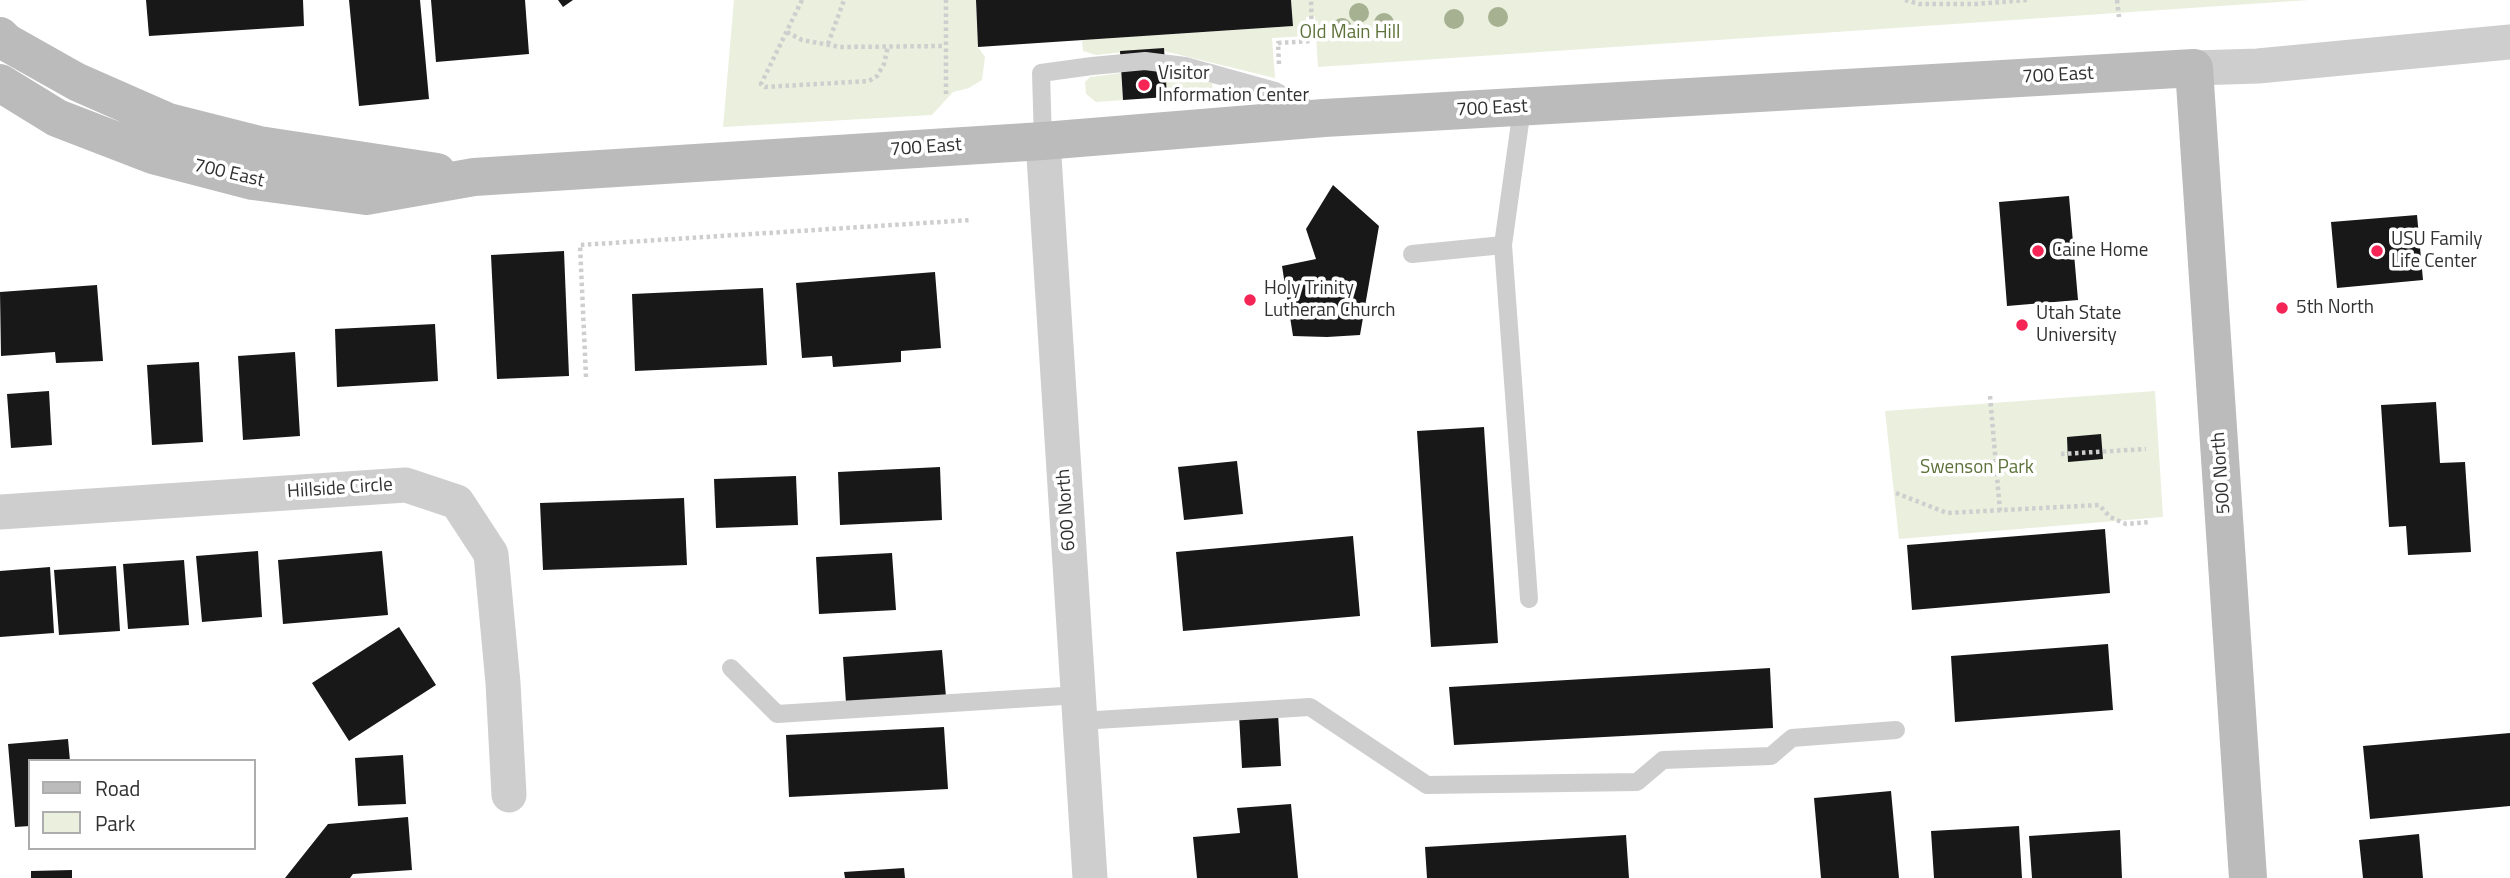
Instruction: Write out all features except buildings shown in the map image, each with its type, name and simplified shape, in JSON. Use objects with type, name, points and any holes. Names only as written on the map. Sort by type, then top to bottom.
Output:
[{"type":"main road","name":"700 East","points":[[3,39],[77,82],[167,122],[259,145],[474,177]]},
{"type":"main road","name":"700 East","points":[[0,83],[57,118],[153,155],[253,181],[366,196],[474,177],[1043,141],[1324,118],[2194,68]]},
{"type":"main road","name":"500 North","points":[[2194,68],[2248,878]]},
{"type":"street","name":"700 East","points":[[2194,68],[2259,66],[2510,42]]},
{"type":"street","name":"600 North","points":[[1043,141],[1090,878]]},
{"type":"street","name":"Hillside Circle","points":[[0,512],[406,485],[457,502],[491,554],[503,683],[509,796]]},
{"type":"lane","points":[[1043,141],[1041,73],[1145,61],[1185,66],[1275,91],[1324,118]]},
{"type":"lane","points":[[1522,108],[1503,244],[1530,599]]},
{"type":"lane","points":[[1412,254],[1503,244]]},
{"type":"lane","points":[[731,668],[777,715],[1080,708],[1310,707],[1427,785],[1637,782],[1663,760],[1771,756],[1791,738],[1896,730]]},
{"type":"path","points":[[802,0],[761,84],[765,86],[869,81],[877,76],[884,64],[888,46]]},
{"type":"path","points":[[828,44],[844,0]]},
{"type":"path","points":[[946,0],[946,94]]},
{"type":"path","points":[[1280,66],[1278,43],[1312,41],[1311,0]]},
{"type":"path","points":[[1905,0],[1919,4],[1976,4],[2027,0]]},
{"type":"path","points":[[2117,0],[2119,17]]},
{"type":"path","points":[[787,32],[802,40],[840,47],[944,46]]},
{"type":"path","points":[[586,377],[580,245],[971,220]]},
{"type":"path","points":[[1990,396],[2000,510]]},
{"type":"path","points":[[2061,454],[2146,449]]},
{"type":"path","points":[[1896,493],[1947,513],[2099,505],[2110,517],[2126,524],[2150,522]]},
{"type":"green space","points":[[734,0],[976,0],[978,47],[985,57],[982,80],[969,88],[953,92],[932,115],[723,127]]},
{"type":"green space","name":"Old Main Hill","points":[[1291,0],[2309,0],[1318,67],[1315,16],[1306,17],[1307,36],[1272,38],[1275,78],[1164,51],[1163,48],[1096,55],[1083,51],[1082,40],[1293,26]]},
{"type":"green space","points":[[1165,71],[1212,83],[1213,92],[1167,97]]},
{"type":"green space","points":[[1121,73],[1123,100],[1096,102],[1086,94],[1085,82],[1090,77]]},
{"type":"green space","name":"Swenson Park","points":[[2155,391],[2163,517],[1899,539],[1885,411]]},
{"type":"place","name":"Visitor Information Center","points":[[1144,85]]},
{"type":"place","name":"Caine Home","points":[[2038,251]]},
{"type":"place","name":"USU Family Life Center","points":[[2377,251]]},
{"type":"place","name":"Holy Trinity Lutheran Church","points":[[1250,300]]},
{"type":"place","name":"5th North","points":[[2282,308]]},
{"type":"place","name":"Utah State University","points":[[2022,325]]}]
